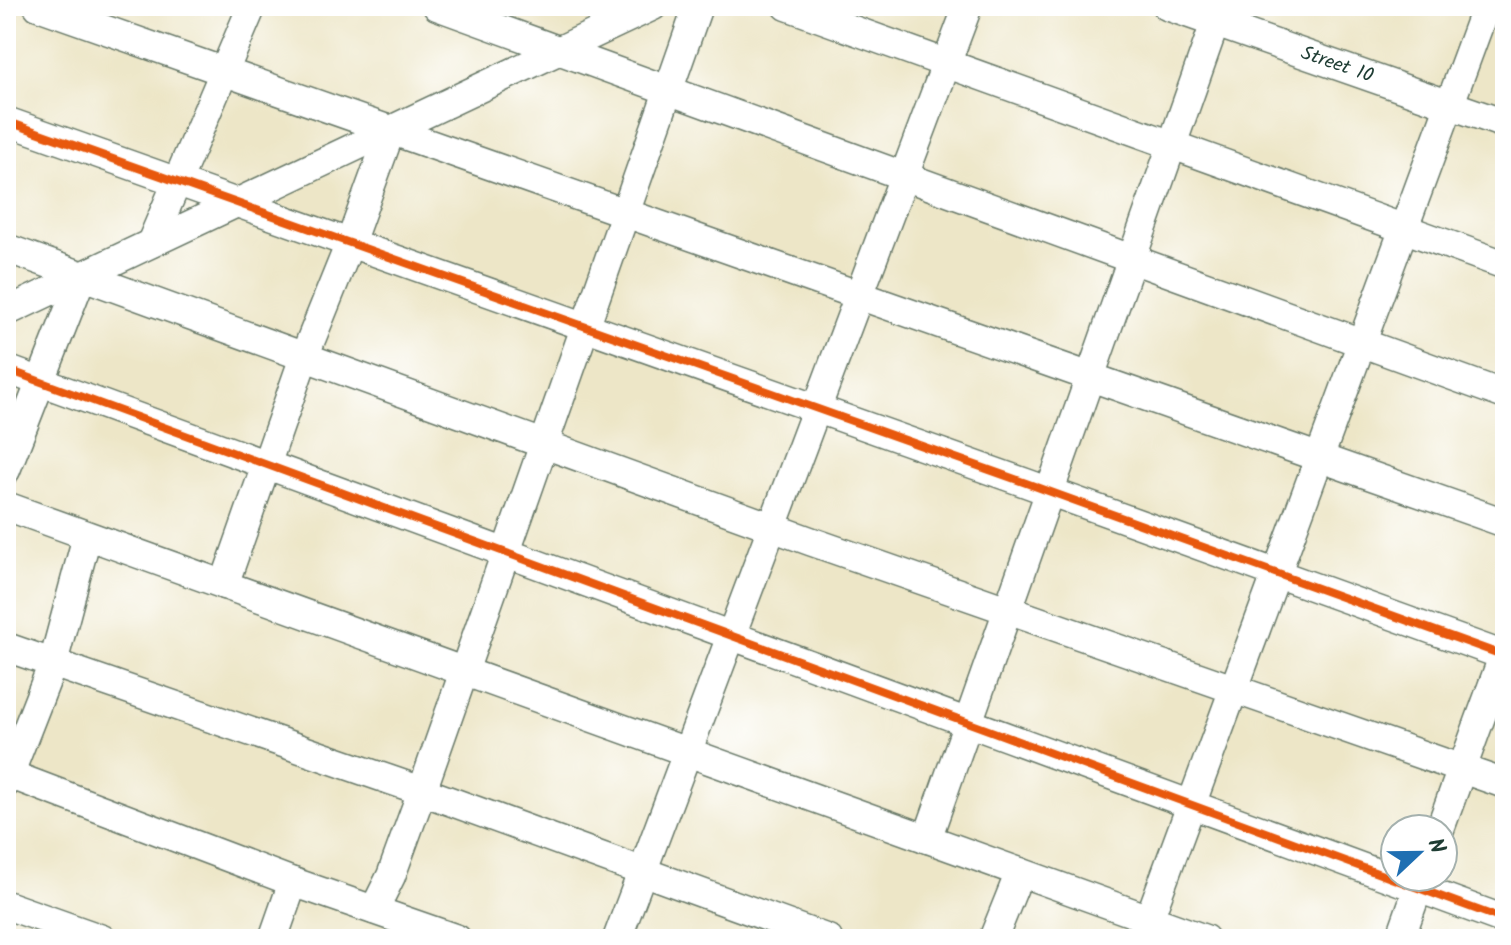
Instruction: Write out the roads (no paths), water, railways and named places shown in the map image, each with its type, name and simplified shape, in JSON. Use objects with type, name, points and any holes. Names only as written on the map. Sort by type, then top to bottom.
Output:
[{"type":"street","points":[[38,6],[1505,523]]},
{"type":"street","points":[[151,243],[252,6]]},
{"type":"street","points":[[437,6],[1505,395]]},
{"type":"street","points":[[6,312],[653,6]]},
{"type":"street","points":[[374,910],[391,876],[422,791],[698,6]]},
{"type":"street","points":[[787,6],[1505,265]]},
{"type":"street","points":[[617,939],[968,6]]},
{"type":"street","name":"Street 10","points":[[1167,6],[1505,124]]},
{"type":"street","points":[[1149,919],[1486,6]]},
{"type":"street","points":[[927,839],[1215,23]]},
{"type":"street","points":[[6,121],[1504,654],[1446,813]]},
{"type":"street","points":[[224,585],[304,357],[391,130]]},
{"type":"street","points":[[6,248],[772,527],[1505,784]]},
{"type":"street","points":[[6,470],[82,276]]},
{"type":"street","points":[[6,369],[1191,805],[1379,869]]},
{"type":"street","points":[[6,506],[1205,939]]},
{"type":"street","points":[[87,536],[53,663],[7,776],[457,939]]},
{"type":"street","points":[[6,647],[422,791],[828,939]]},
{"type":"street","points":[[993,939],[1020,872]]},
{"type":"street","points":[[273,939],[293,882]]},
{"type":"street","points":[[1400,939],[1416,893]]},
{"type":"street","points":[[1443,893],[1505,920]]},
{"type":"street","points":[[6,905],[102,939]]}]
